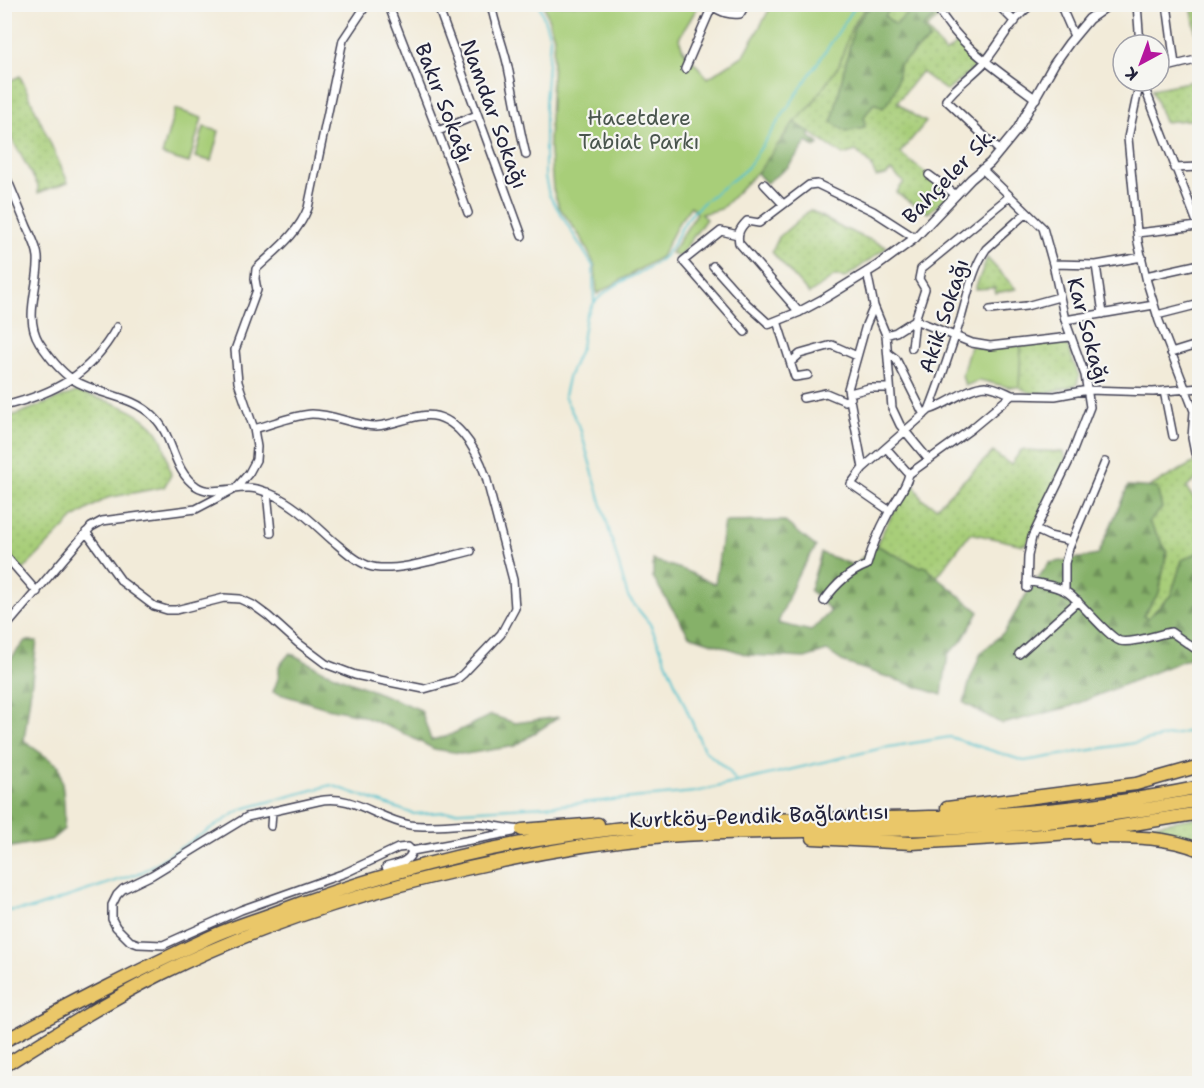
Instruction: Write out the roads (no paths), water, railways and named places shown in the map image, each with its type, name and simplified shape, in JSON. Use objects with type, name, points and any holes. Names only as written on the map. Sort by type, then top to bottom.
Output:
[{"type":"highway","points":[[1136,784],[1200,766]]},
{"type":"highway","points":[[881,818],[933,809],[964,807],[1136,784],[1200,773]]},
{"type":"highway","name":"Kurtköy-Pendik Bağlantısı","points":[[4,1041],[88,996],[207,938],[317,897],[417,867],[536,841],[603,831],[689,823],[968,815],[1083,806],[1200,787]]},
{"type":"highway","name":"Kurtköy-Pendik Bağlantısı","points":[[4,1066],[117,997],[207,952],[327,906],[454,870],[544,852],[662,837],[746,832],[892,830],[1035,823],[1200,800]]},
{"type":"highway","points":[[746,832],[803,838],[912,843],[1084,832],[1200,813]]},
{"type":"highway","points":[[522,830],[655,818],[689,823]]},
{"type":"highway","points":[[1028,836],[1142,837],[1182,843],[1200,850]]},
{"type":"highway","points":[[155,963],[178,946],[215,928],[386,867]]},
{"type":"street","points":[[4,629],[86,532],[102,522],[196,509],[236,488],[256,460],[257,447],[254,429],[238,382],[235,350],[257,290],[256,269],[296,231],[308,208],[343,40],[366,4]]},
{"type":"street","name":"Bakır Sokağı","points":[[388,4],[468,213]]},
{"type":"street","name":"Namdar Sokağı","points":[[437,4],[522,236]]},
{"type":"street","points":[[491,4],[509,70],[526,155]]},
{"type":"street","points":[[685,69],[712,5],[721,12],[731,15],[740,14],[746,4]]},
{"type":"street","points":[[935,4],[942,17],[961,40],[1036,99]]},
{"type":"street","points":[[997,4],[1015,22]]},
{"type":"street","points":[[1000,151],[946,100],[986,61],[1023,10],[1032,4]]},
{"type":"street","points":[[1060,4],[1074,36]]},
{"type":"street","name":"Bahçeler Sk.","points":[[773,322],[800,312],[867,272],[915,238],[1000,151],[1017,130],[1054,64],[1074,36],[1089,19],[1110,4]]},
{"type":"street","points":[[1137,4],[1139,33]]},
{"type":"street","points":[[1167,4],[1175,65]]},
{"type":"street","points":[[1171,66],[1200,59]]},
{"type":"street","points":[[1138,93],[1128,138],[1137,233],[1157,315],[1194,411],[1192,438],[1195,453],[1200,460]]},
{"type":"street","points":[[1137,233],[1199,228],[1146,93]]},
{"type":"street","points":[[438,131],[477,115]]},
{"type":"street","points":[[1174,168],[1200,167]]},
{"type":"street","name":"Kar Sokağı","points":[[982,169],[1043,228],[1065,320],[1085,375],[1088,390],[1090,407],[1069,461],[1036,530],[1028,555],[1027,584],[1065,591]]},
{"type":"street","points":[[4,172],[38,257],[33,306],[35,332],[39,342],[71,378],[125,398],[139,405],[155,418],[164,431],[178,466],[197,488],[206,490],[250,488],[285,500],[347,553],[368,566],[386,569],[471,551]]},
{"type":"street","points":[[929,175],[956,195]]},
{"type":"street","points":[[764,184],[783,204]]},
{"type":"street","points":[[800,312],[739,243],[738,236],[741,226],[747,221],[759,223],[809,185],[817,184],[873,211],[915,238]]},
{"type":"street","points":[[912,348],[915,320],[926,289],[919,279],[921,269],[1010,196]]},
{"type":"street","name":"Akik Sokağı","points":[[926,412],[955,337],[971,280],[981,256],[1026,213]]},
{"type":"street","points":[[738,236],[721,231],[683,261],[745,332]]},
{"type":"street","points":[[1053,264],[1096,265],[1142,257]]},
{"type":"street","points":[[1146,276],[1200,264]]},
{"type":"street","points":[[1096,265],[1103,314]]},
{"type":"street","points":[[713,266],[747,304],[773,322],[791,362],[795,377],[807,375]]},
{"type":"street","points":[[867,272],[874,306],[886,335],[892,408],[905,432],[928,460]]},
{"type":"street","points":[[990,310],[1026,306],[1059,297]]},
{"type":"street","points":[[1157,315],[1200,303]]},
{"type":"street","points":[[1065,320],[1154,305]]},
{"type":"street","points":[[864,468],[848,389],[874,306]]},
{"type":"street","points":[[886,335],[896,332],[915,320]]},
{"type":"street","points":[[915,320],[972,343],[990,346],[1070,337]]},
{"type":"street","points":[[4,406],[26,400],[62,385],[91,364],[105,348],[117,327]]},
{"type":"street","points":[[1171,353],[1200,344]]},
{"type":"street","points":[[791,362],[800,354],[832,345],[857,356]]},
{"type":"street","points":[[888,353],[896,359],[926,412]]},
{"type":"street","points":[[890,511],[851,484],[864,468],[926,412],[942,407],[974,388],[987,386],[1012,395],[1054,396],[1088,390],[1164,391],[1200,388]]},
{"type":"street","points":[[802,398],[826,393],[845,401],[850,396],[870,388],[890,388]]},
{"type":"street","points":[[1164,391],[1173,436]]},
{"type":"street","points":[[824,601],[834,587],[858,568],[867,565],[873,545],[890,511],[907,486],[909,474],[970,430],[1012,395]]},
{"type":"street","points":[[86,532],[122,582],[154,606],[176,610],[224,598],[240,599],[268,616],[312,655],[341,671],[424,689],[456,680],[501,634],[515,608],[513,580],[483,466],[463,434],[451,422],[438,416],[423,415],[376,426],[359,425],[310,414],[254,429]]},
{"type":"street","points":[[887,449],[909,474]]},
{"type":"street","points":[[1105,462],[1071,541],[1065,563],[1065,591],[1078,601],[1110,635],[1120,641],[1171,632],[1194,648],[1200,647]]},
{"type":"street","points":[[267,492],[271,533]]},
{"type":"street","points":[[1036,530],[1049,536],[1071,541]]},
{"type":"street","points":[[4,554],[37,592]]},
{"type":"street","points":[[1019,654],[1078,601]]},
{"type":"street","points":[[412,851],[408,847],[398,848],[360,868],[241,910],[163,945],[138,944],[130,941],[116,927],[112,919],[112,905],[123,889],[152,875],[247,817],[327,799],[349,801],[409,825],[492,825],[522,830]]},
{"type":"street","points":[[271,826],[272,812]]},
{"type":"street","points":[[468,839],[469,824]]},
{"type":"street","points":[[412,851],[522,830]]},
{"type":"street","points":[[386,867],[407,859],[412,851]]},
{"type":"waterway","points":[[539,4],[550,37],[545,102],[545,177],[549,195],[593,266],[594,303],[586,316],[581,347],[568,378],[564,396],[580,428],[628,597],[650,624],[704,750],[729,771],[737,783]]},
{"type":"waterway","points":[[594,303],[609,290],[652,266],[665,256],[684,223],[695,211],[709,197],[748,167],[857,4]]},
{"type":"waterway","points":[[4,911],[32,909],[142,872],[242,809],[331,785],[414,814],[560,805],[695,792],[883,748],[950,737],[1024,761],[1140,742],[1200,729]]},
{"type":"park label","name":"Hacetdere Tabiat Parkı","points":[[639,130]]}]
